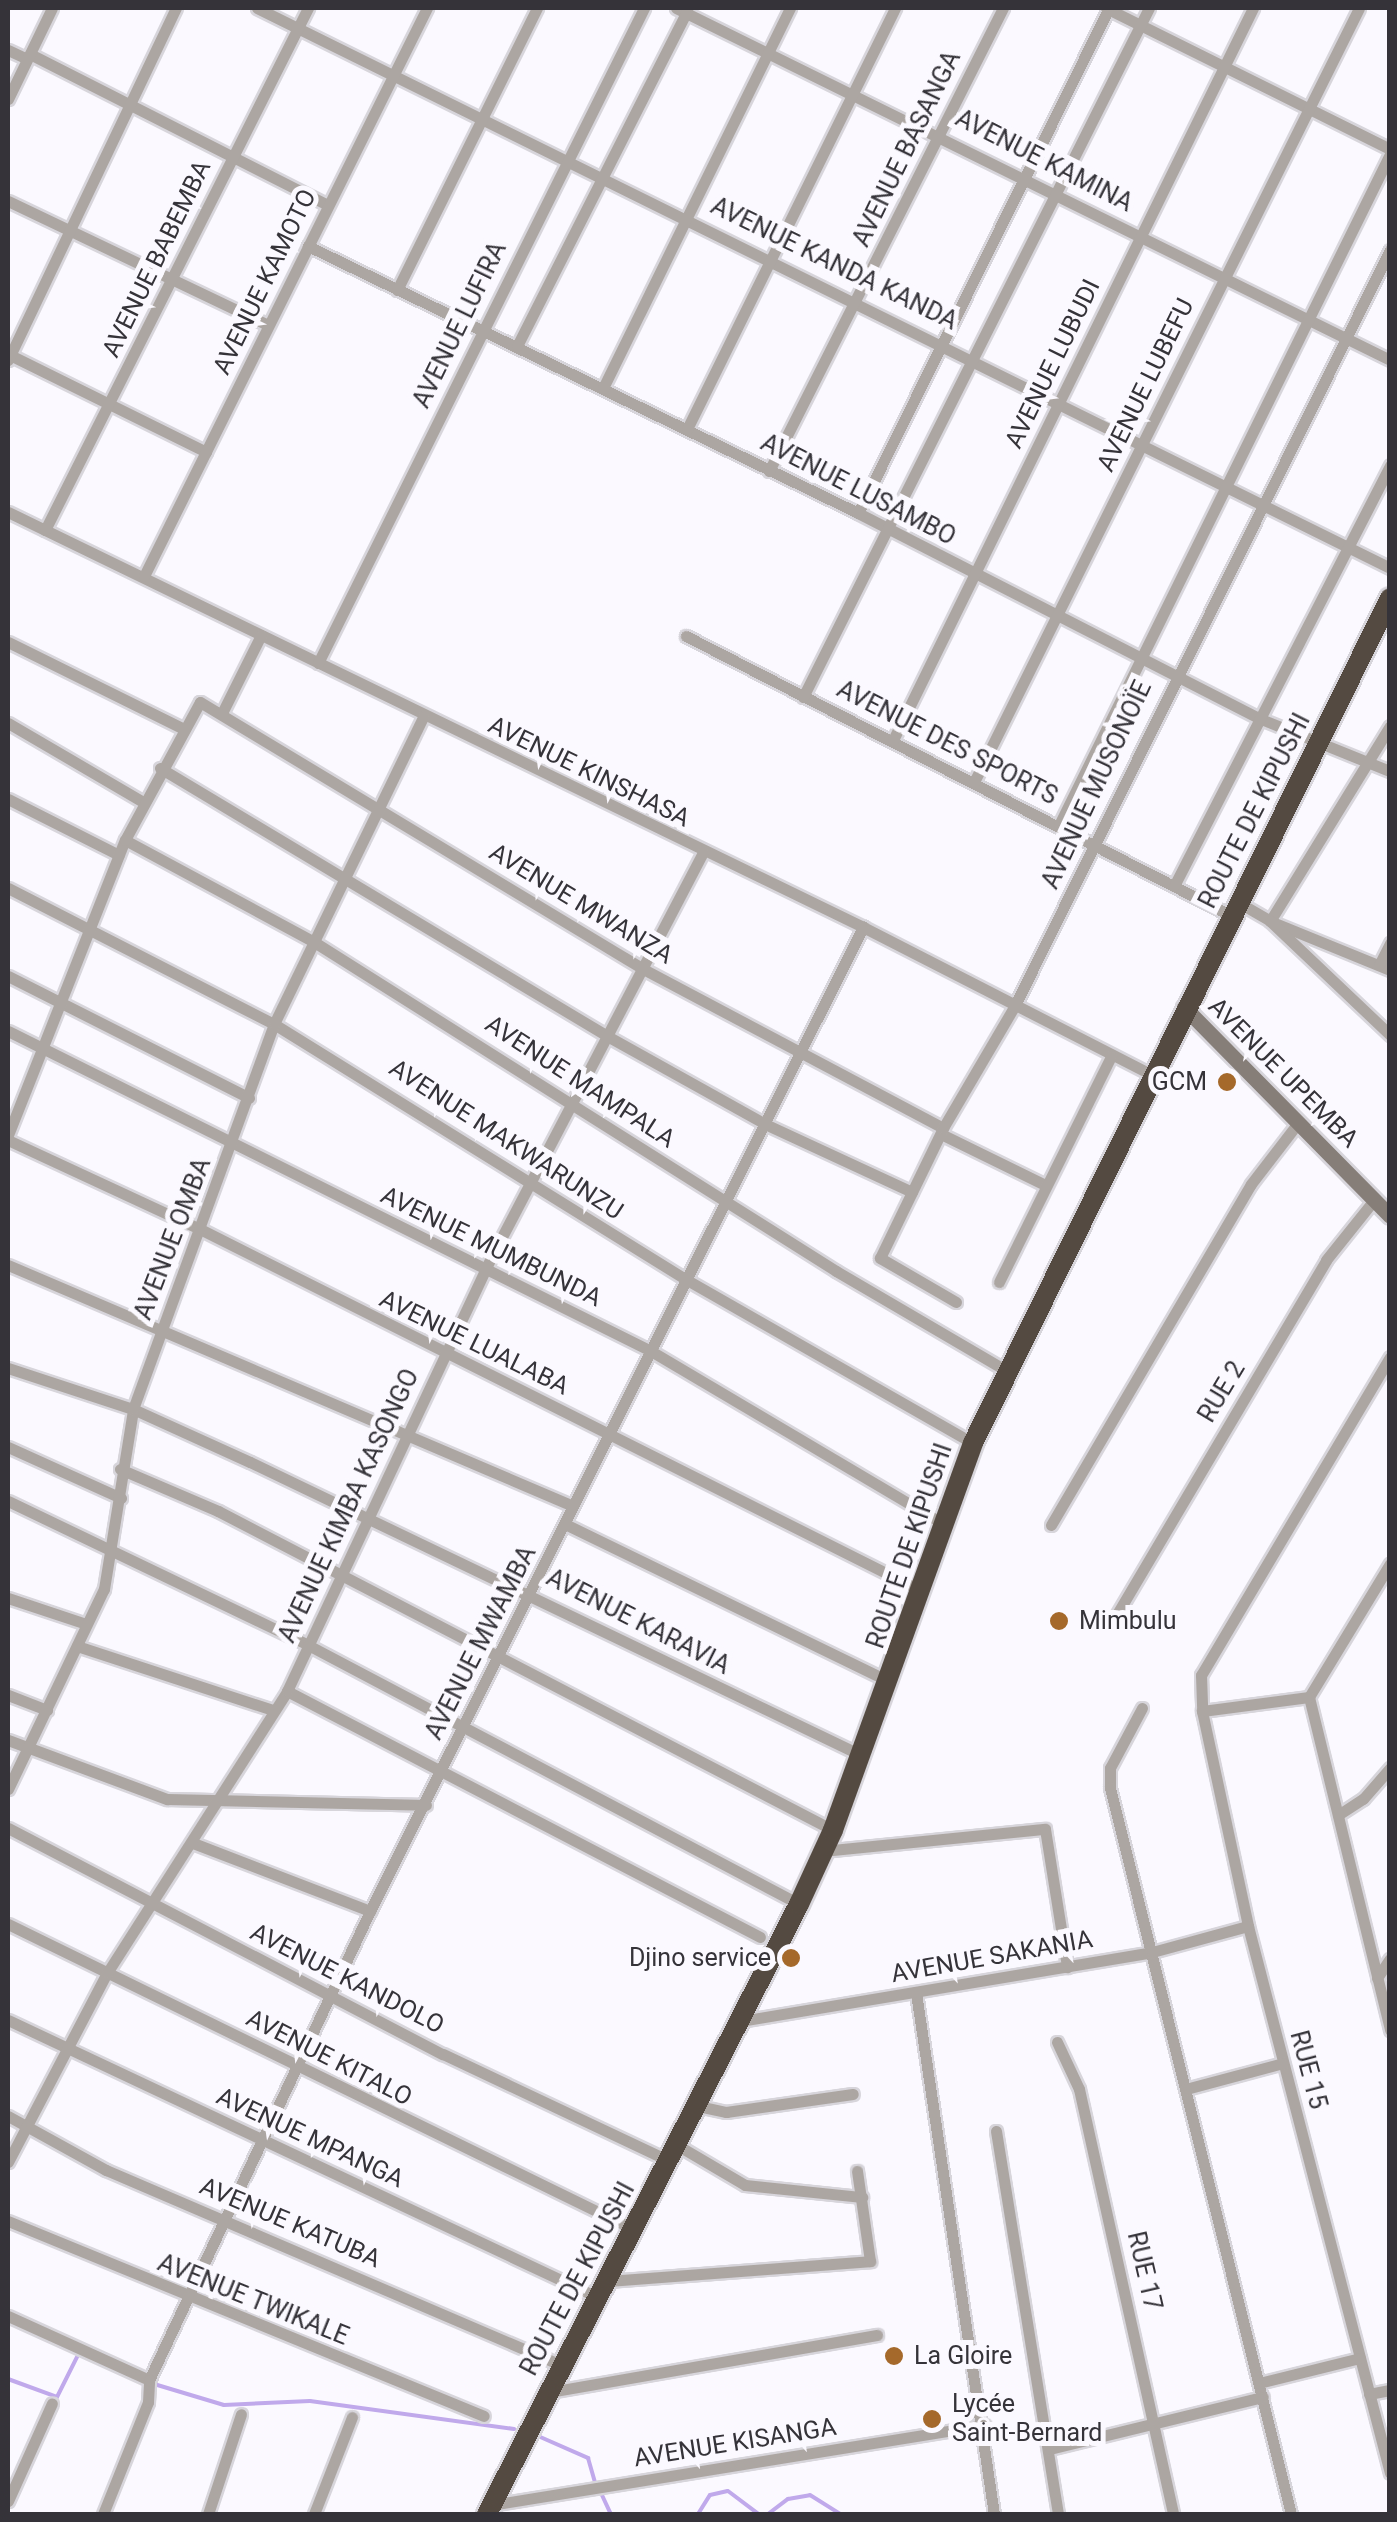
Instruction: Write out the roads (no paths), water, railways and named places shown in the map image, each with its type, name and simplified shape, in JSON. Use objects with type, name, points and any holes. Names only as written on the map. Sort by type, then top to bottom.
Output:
[{"type":"highway","name":"ROUTE DE KIPUSHI","points":[[489,2510],[560,2364],[698,2106],[824,1851],[973,1443],[1150,1074],[1390,598]]},
{"type":"street","points":[[8,99],[52,8]]},
{"type":"street","points":[[176,8],[8,356],[206,452]]},
{"type":"street","name":"AVENUE KANDA KANDA","points":[[257,8],[599,181],[688,217],[942,342],[1227,490],[1390,568]]},
{"type":"street","name":"AVENUE BABEMBA","points":[[45,530],[308,8]]},
{"type":"street","name":"AVENUE KAMOTO","points":[[144,576],[428,8]]},
{"type":"street","points":[[397,290],[537,8]]},
{"type":"street","name":"AVENUE LUFIRA","points":[[318,663],[644,8]]},
{"type":"street","points":[[603,388],[790,8]]},
{"type":"street","points":[[686,429],[895,8]]},
{"type":"street","name":"AVENUE BASANGA","points":[[769,471],[1003,8]]},
{"type":"street","points":[[858,513],[1108,8],[1390,152]]},
{"type":"street","points":[[802,696],[1149,8]]},
{"type":"street","name":"AVENUE LUBUDI","points":[[892,740],[1254,8]]},
{"type":"street","name":"AVENUE LUBEFU","points":[[974,782],[1143,445],[1222,276],[1359,8]]},
{"type":"street","points":[[517,346],[681,9]]},
{"type":"street","name":"AVENUE KAMINA","points":[[681,9],[1024,174],[1390,360]]},
{"type":"street","points":[[8,50],[132,103],[327,204]]},
{"type":"street","name":"AVENUE MUSONOÏE","points":[[1059,825],[1390,152]]},
{"type":"street","points":[[8,201],[268,325]]},
{"type":"street","name":"AVENUE LUSAMBO","points":[[308,246],[858,513],[888,532],[1261,719],[1390,771]]},
{"type":"street","name":"AVENUE MUSONOÏE","points":[[956,1302],[880,1260],[942,1131],[1014,1007],[1175,674],[1390,250]]},
{"type":"street","points":[[1174,886],[1390,465]]},
{"type":"street","name":"AVENUE KINSHASA","points":[[8,512],[862,927],[1150,1074]]},
{"type":"street","points":[[222,713],[261,635]]},
{"type":"street","name":"AVENUE DES SPORTS","points":[[686,636],[1174,886],[1270,921],[1390,1034]]},
{"type":"street","points":[[8,642],[182,728],[124,840],[92,935],[60,1000],[8,1137]]},
{"type":"street","name":"AVENUE MWANZA","points":[[182,728],[196,704],[222,713],[645,970],[1045,1185]]},
{"type":"street","name":"AVENUE OMBA","points":[[8,1790],[77,1646],[114,1552],[121,1498],[120,1469],[133,1409],[233,1148],[274,1024],[423,717]]},
{"type":"street","points":[[8,723],[144,802]]},
{"type":"street","points":[[1390,726],[1270,921],[1384,968],[1390,943]]},
{"type":"street","points":[[160,768],[764,1124],[912,1192]]},
{"type":"street","points":[[8,799],[119,856]]},
{"type":"street","name":"AVENUE MAMPALA","points":[[124,840],[312,940],[724,1202],[1006,1371]]},
{"type":"street","name":"AVENUE KIMBA KASONGO","points":[[8,2162],[107,1972],[221,1802],[287,1692],[366,1516],[486,1268],[645,970],[703,852]]},
{"type":"street","name":"AVENUE MAKWARUNZU","points":[[8,888],[92,935],[274,1024],[529,1185],[973,1443]]},
{"type":"street","name":"AVENUE MWAMBA","points":[[103,2514],[184,2296],[261,2142],[294,2065],[862,927]]},
{"type":"street","points":[[8,976],[60,1000],[146,1051],[249,1098]]},
{"type":"street","name":"AVENUE UPEMBA","points":[[1184,1008],[1390,1216]]},
{"type":"street","name":"AVENUE MUMBUNDA","points":[[8,1031],[233,1148],[651,1351],[943,1524]]},
{"type":"street","points":[[999,1282],[1111,1056]]},
{"type":"street","points":[[1050,1525],[1251,1184],[1298,1123]]},
{"type":"street","name":"AVENUE LUALABA","points":[[8,1137],[200,1229],[444,1356],[612,1434],[920,1590]]},
{"type":"street","name":"RUE 2","points":[[1117,1614],[1326,1260],[1374,1200]]},
{"type":"street","points":[[8,1265],[406,1431],[573,1506]]},
{"type":"street","name":"RUE 15","points":[[1390,1357],[1201,1675],[1202,1711],[1248,1926],[1390,2473]]},
{"type":"street","name":"AVENUE KARAVIA","points":[[8,1368],[133,1409],[532,1593],[861,1755]]},
{"type":"street","points":[[8,1447],[121,1498]]},
{"type":"street","points":[[120,1469],[341,1576],[833,1830]]},
{"type":"street","points":[[8,1501],[308,1645],[799,1904]]},
{"type":"street","points":[[565,1524],[889,1681]]},
{"type":"street","points":[[1390,1564],[1309,1696],[1390,2030]]},
{"type":"street","points":[[8,1598],[86,1624]]},
{"type":"street","points":[[77,1646],[273,1710]]},
{"type":"street","points":[[287,1692],[760,1937]]},
{"type":"street","points":[[8,1695],[48,1710]]},
{"type":"street","points":[[1202,1711],[1309,1696]]},
{"type":"street","points":[[1142,1708],[1109,1774],[1291,2514]]},
{"type":"street","points":[[8,1740],[136,1791],[221,1802],[426,1804]]},
{"type":"street","points":[[1338,1815],[1363,1799],[1390,1768]]},
{"type":"street","name":"AVENUE KANDOLO","points":[[8,1828],[330,1994],[745,2184],[862,2196]]},
{"type":"street","points":[[824,1851],[1045,1829],[1067,1967]]},
{"type":"street","points":[[194,1843],[370,1911]]},
{"type":"street","name":"AVENUE KITALO","points":[[8,1924],[632,2228]]},
{"type":"street","name":"AVENUE SAKANIA","points":[[741,2021],[1152,1952],[1248,1926]]},
{"type":"street","points":[[1377,1978],[1390,1959]]},
{"type":"street","points":[[916,1993],[985,2425],[994,2514]]},
{"type":"street","name":"AVENUE MPANGA","points":[[8,2020],[261,2142],[599,2289]]},
{"type":"street","name":"RUE 17","points":[[1056,2042],[1079,2090],[1157,2425],[1173,2514]]},
{"type":"street","points":[[1186,2089],[1283,2063]]},
{"type":"street","points":[[698,2106],[726,2112],[853,2094]]},
{"type":"street","name":"AVENUE KATUBA","points":[[8,2116],[106,2170],[560,2364]]},
{"type":"street","points":[[996,2131],[1058,2514]]},
{"type":"street","points":[[599,2289],[868,2262],[858,2171]]},
{"type":"street","name":"AVENUE TWIKALE","points":[[8,2221],[484,2416]]},
{"type":"street","points":[[8,2316],[150,2382]]},
{"type":"street","points":[[546,2392],[877,2334]]},
{"type":"street","points":[[1259,2382],[1360,2358]]},
{"type":"street","points":[[1369,2394],[1390,2390]]},
{"type":"street","points":[[1048,2449],[1263,2397]]},
{"type":"street","points":[[8,2501],[52,2403]]},
{"type":"street","points":[[208,2514],[241,2414]]},
{"type":"street","points":[[314,2514],[352,2417]]},
{"type":"street","name":"AVENUE KISANGA","points":[[489,2510],[985,2425]]},
{"type":"waterway","points":[[8,2379],[57,2397],[79,2353],[140,2381]]},
{"type":"waterway","points":[[154,2384],[224,2405],[310,2401],[514,2429]]},
{"type":"waterway","points":[[538,2436],[588,2458],[595,2482]]},
{"type":"waterway","points":[[698,2514],[710,2495],[728,2491],[758,2514]]},
{"type":"waterway","points":[[601,2493],[611,2514]]},
{"type":"waterway","points":[[768,2514],[788,2499],[810,2495],[841,2514]]},
{"type":"place","name":"GCM","points":[[1227,1082]]},
{"type":"place","name":"Mimbulu","points":[[1059,1621]]},
{"type":"place","name":"Djino service","points":[[791,1958]]},
{"type":"place","name":"La Gloire","points":[[894,2356]]},
{"type":"place","name":"Lycée Saint-Bernard","points":[[932,2419]]}]
